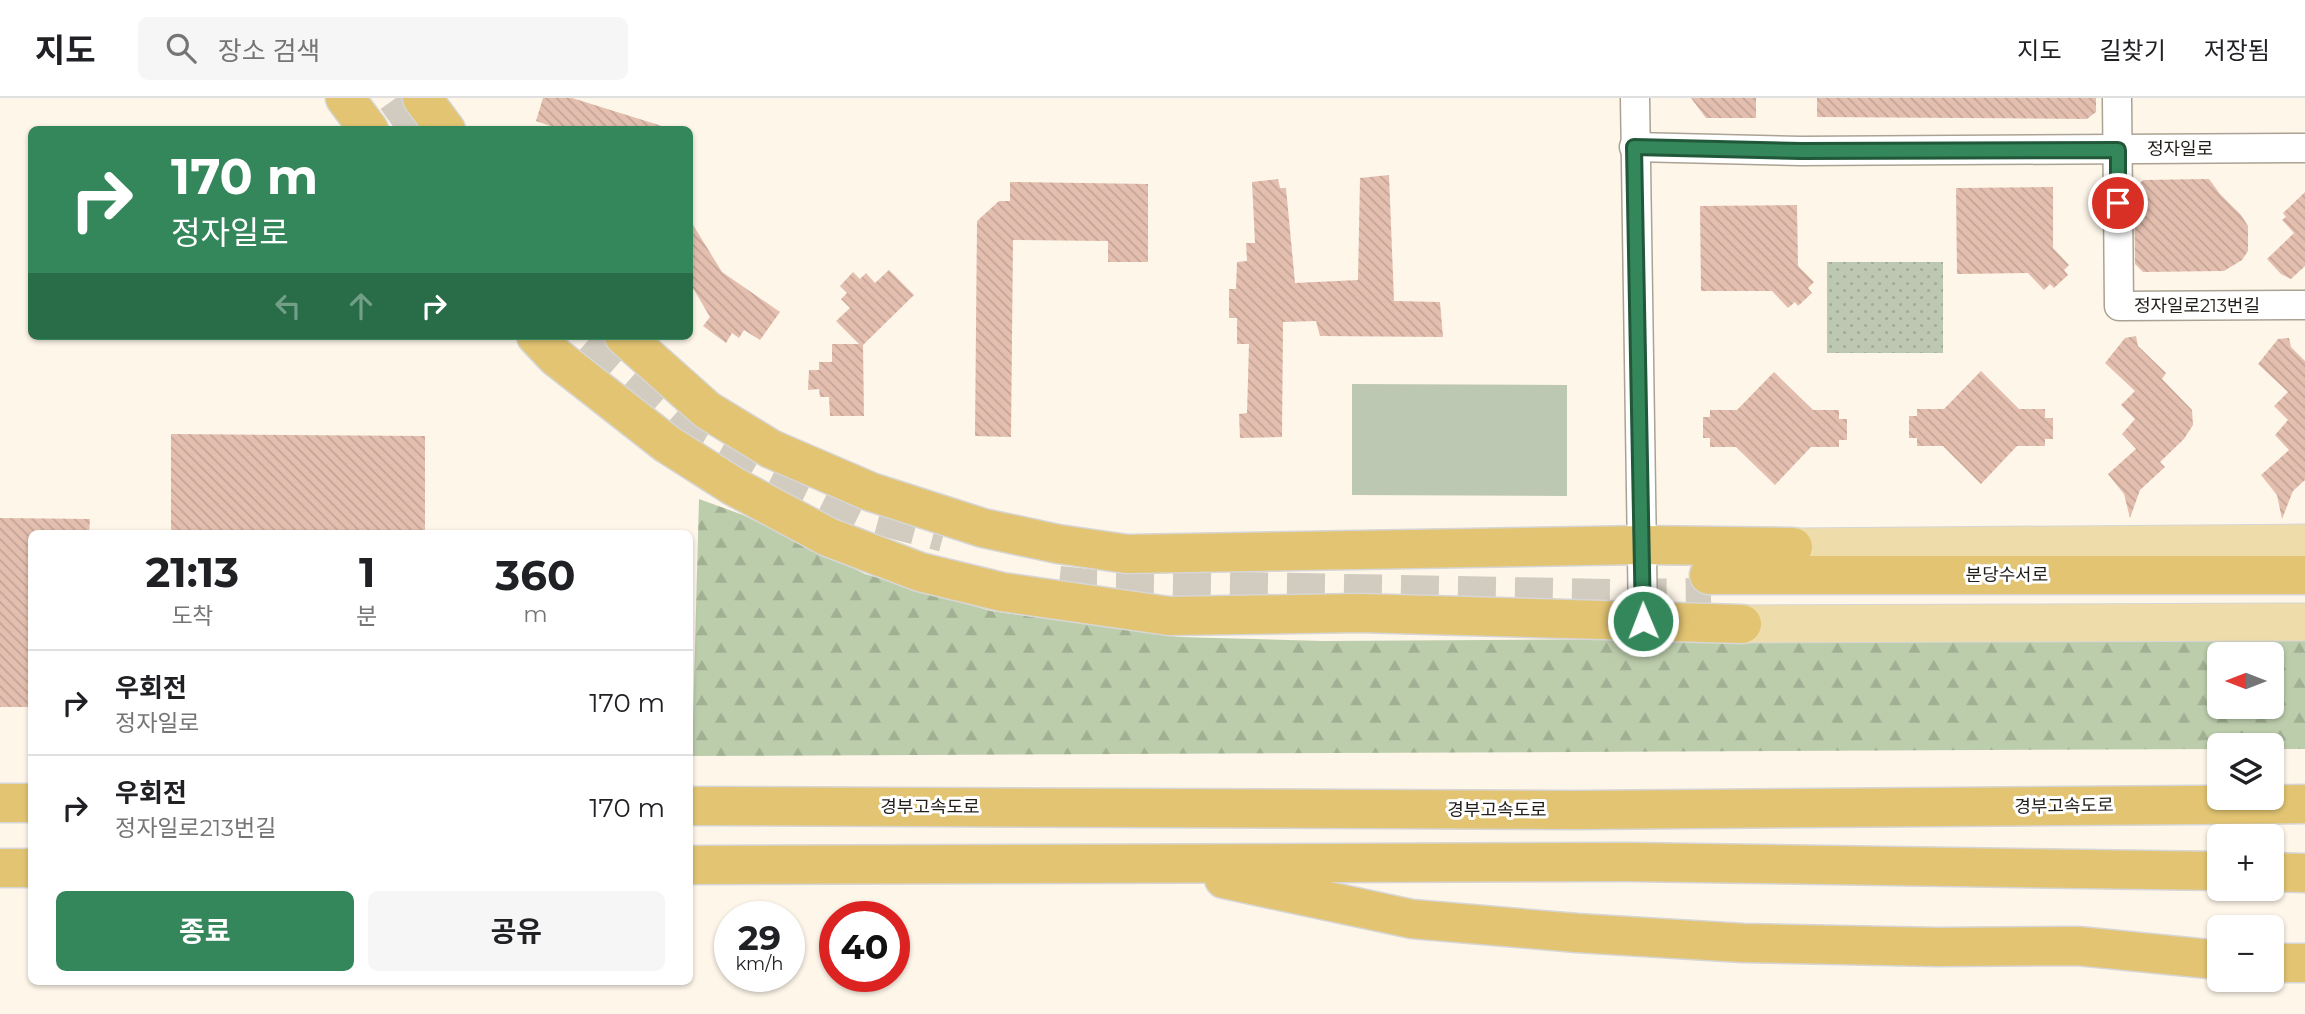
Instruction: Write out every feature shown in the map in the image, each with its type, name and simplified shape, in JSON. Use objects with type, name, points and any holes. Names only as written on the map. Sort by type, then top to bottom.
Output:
[{"type":"highway","points":[[345,98],[366,126]]},
{"type":"highway","points":[[422,98],[443,126]]},
{"type":"highway","points":[[541,340],[556,357],[667,444],[733,486],[828,537],[920,572],[1002,592],[1169,616],[1359,613],[1742,624]]},
{"type":"highway","points":[[628,340],[707,410],[771,449],[871,492],[983,528],[1058,544],[1127,554],[1642,545],[1793,547]]},
{"type":"highway","name":"분당수서로","points":[[2305,575],[1710,586],[2305,600]]},
{"type":"highway","points":[[0,803],[28,803]]},
{"type":"highway","name":"경부고속도로","points":[[693,806],[1577,810],[2305,804]]},
{"type":"highway","points":[[693,865],[1629,862],[2207,871]]},
{"type":"highway","points":[[1150,864],[1412,919],[1730,942],[1937,947],[2078,946],[2207,959]]},
{"type":"highway","points":[[0,868],[28,868]]},
{"type":"highway","points":[[2284,872],[2305,873]]},
{"type":"highway","points":[[2284,963],[2305,963]]},
{"type":"main road","points":[[1793,547],[2305,543]]},
{"type":"main road","points":[[1742,624],[2305,622]]},
{"type":"street","points":[[1635,98],[1643,621]]},
{"type":"street","points":[[2117,98],[2118,150]]},
{"type":"street","name":"정자일로","points":[[1634,147],[1801,151],[2305,148]]},
{"type":"street","name":"정자일로213번길","points":[[2118,150],[2119,306],[2305,305]]},
{"type":"green space","points":[[1827,262],[1943,262],[1943,353],[1827,353]]},
{"type":"green space","points":[[1352,384],[1567,385],[1567,496],[1352,495]]},
{"type":"green space","points":[[699,499],[743,515],[865,574],[991,611],[1179,637],[1323,641],[2305,635],[2305,749],[2284,749],[2284,733],[2207,733],[2207,749],[693,756]]},
{"type":"building","points":[[543,98],[572,98],[662,126],[550,126],[536,121]]},
{"type":"building","points":[[1691,98],[1756,98],[1756,118],[1706,118]]},
{"type":"building","points":[[1817,98],[2096,98],[2096,112],[2087,119],[1817,117]]},
{"type":"building","points":[[1389,175],[1394,301],[1440,302],[1443,337],[1320,336],[1316,321],[1283,322],[1282,437],[1240,438],[1239,414],[1247,413],[1249,344],[1237,344],[1237,318],[1229,318],[1229,289],[1236,289],[1237,262],[1247,261],[1246,243],[1255,243],[1252,182],[1278,179],[1280,188],[1286,188],[1295,283],[1358,280],[1360,178]]},
{"type":"building","points":[[2209,179],[2248,226],[2248,251],[2242,260],[2224,271],[2143,272],[2135,264],[2134,189],[2143,180]]},
{"type":"building","points":[[1010,182],[1148,184],[1148,262],[1108,262],[1108,241],[1013,240],[1011,437],[975,436],[977,221],[999,201],[1010,201]]},
{"type":"building","points":[[2053,187],[2053,248],[2069,265],[2064,270],[2068,275],[2054,288],[2050,284],[2044,290],[2028,273],[1957,274],[1956,188]]},
{"type":"building","points":[[2305,192],[2305,266],[2291,279],[2281,274],[2267,259],[2294,233],[2282,220],[2286,217],[2283,213]]},
{"type":"building","points":[[1797,205],[1798,266],[1814,282],[1808,288],[1812,293],[1798,306],[1795,302],[1788,308],[1772,291],[1701,291],[1700,206]]},
{"type":"building","points":[[693,225],[722,272],[780,312],[760,340],[744,330],[739,338],[732,333],[726,343],[703,326],[710,317],[693,288]]},
{"type":"building","points":[[889,270],[914,295],[863,345],[864,416],[830,416],[829,397],[820,397],[819,389],[808,390],[809,370],[819,370],[819,362],[832,362],[832,344],[859,344],[836,321],[850,308],[841,299],[847,293],[840,286],[853,272],[860,279],[866,273],[875,283]]},
{"type":"building","points":[[2136,336],[2138,346],[2166,373],[2162,379],[2192,410],[2193,425],[2184,439],[2160,462],[2165,467],[2140,490],[2130,518],[2124,494],[2108,474],[2136,449],[2122,434],[2135,419],[2121,405],[2135,391],[2105,363],[2125,338]]},
{"type":"building","points":[[2289,338],[2291,347],[2305,361],[2305,480],[2293,491],[2282,519],[2277,495],[2261,475],[2289,450],[2275,435],[2288,420],[2274,406],[2288,392],[2258,364],[2278,339]]},
{"type":"building","points":[[1981,371],[2019,409],[2045,409],[2045,418],[2053,418],[2053,439],[2045,439],[2045,446],[2017,446],[1981,484],[1943,446],[1917,446],[1917,438],[1909,438],[1909,416],[1917,416],[1917,409],[1944,409]]},
{"type":"building","points":[[1774,372],[1813,410],[1839,410],[1839,419],[1847,419],[1847,440],[1839,440],[1839,447],[1811,447],[1775,485],[1736,447],[1710,447],[1710,438],[1703,438],[1703,417],[1710,417],[1710,410],[1737,410]]},
{"type":"building","points":[[171,434],[425,436],[425,530],[171,530]]},
{"type":"building","points":[[0,518],[90,519],[89,530],[28,530],[28,707],[0,707]]},
{"type":"tunnel","points":[[396,98],[416,126]]},
{"type":"tunnel","points":[[597,340],[685,418],[760,461],[861,511],[944,533]]},
{"type":"tunnel","points":[[1059,585],[1088,588],[1613,598],[1711,597]]},
{"type":"route","points":[[1643,621],[1634,147],[1801,151],[2118,150],[2118,203]]}]
